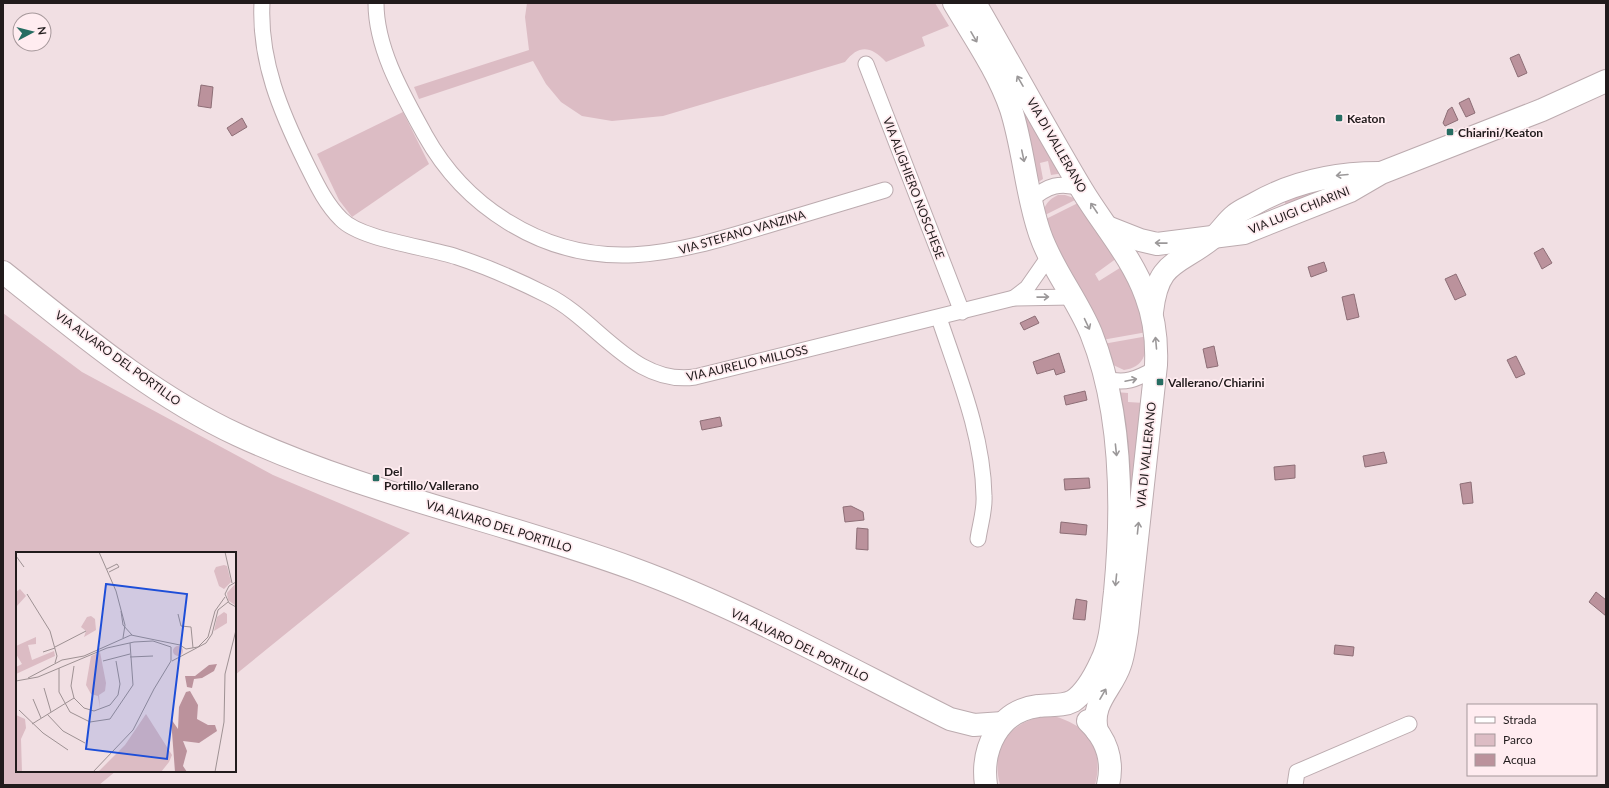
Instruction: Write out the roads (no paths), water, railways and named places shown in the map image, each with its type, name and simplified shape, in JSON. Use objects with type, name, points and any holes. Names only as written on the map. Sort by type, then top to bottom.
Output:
[{"type":"street","name":"VIA AURELIO MILLOSS","points":[[262,3],[264,48],[274,90],[288,125],[321,192],[331,209],[342,220],[367,234],[459,257],[550,296],[632,359],[656,374],[674,378],[695,377],[811,347],[939,318],[1014,298],[1072,297]]},
{"type":"street","name":"VIA STEFANO VANZINA","points":[[376,3],[378,29],[385,51],[415,116],[446,168],[460,184],[485,207],[516,228],[556,246],[576,251],[603,254],[638,255],[670,252],[704,245],[885,190]]},
{"type":"street","name":"VIA DI VALLERANO","points":[[954,3],[1005,94],[1018,135],[1040,236],[1091,335],[1104,378],[1116,445],[1120,497],[1118,547],[1112,617],[1109,639],[1103,658],[1091,680],[1074,700],[1066,704],[1037,706],[1022,710],[1003,723],[990,741],[985,763],[986,785]]},
{"type":"street","name":"VIA DI VALLERANO","points":[[975,3],[1081,188],[1136,273],[1146,296],[1152,316],[1156,343],[1155,369],[1125,644],[1120,666],[1098,702],[1096,718],[1097,731]]},
{"type":"street","name":"VIA ALIGHIERO NOSCHESE","points":[[866,64],[962,312]]},
{"type":"street","name":"VIA LUIGI CHIARINI","points":[[1107,227],[1140,240],[1157,244],[1244,233],[1350,191],[1381,173],[1542,110],[1606,81]]},
{"type":"street","points":[[1031,200],[1042,190],[1054,185],[1068,185],[1081,188]]},
{"type":"street","name":"VIA LUIGI CHIARINI","points":[[1152,316],[1156,287],[1164,272],[1175,261],[1214,237]]},
{"type":"street","name":"VIA AURELIO MILLOSS","points":[[1014,298],[1027,288],[1050,255]]},
{"type":"street","name":"VIA ALVARO DEL PORTILLO","points":[[3,272],[143,379],[181,404],[238,435],[327,472],[602,558],[654,577],[694,593],[767,628],[950,719],[974,725],[1003,723]]},
{"type":"street","points":[[939,318],[970,414],[979,450],[984,497],[978,538]]},
{"type":"street","points":[[1104,378],[1114,381],[1128,382],[1138,379],[1155,369]]},
{"type":"street","name":"VIA DI VALLERANO","points":[[1056,705],[1077,713],[1097,731],[1106,745],[1110,759],[1108,785]]},
{"type":"street","name":"VIA ALVARO DEL PORTILLO","points":[[950,719],[976,743],[985,763]]},
{"type":"street","points":[[1294,785],[1297,772],[1409,724]]},
{"type":"water","points":[[1519,54],[1527,73],[1518,77],[1510,58]]},
{"type":"water","points":[[201,85],[213,87],[211,108],[198,106]]},
{"type":"water","points":[[1469,98],[1475,113],[1466,117],[1459,103]]},
{"type":"water","points":[[1452,107],[1458,120],[1445,126],[1443,123],[1448,110]]},
{"type":"water","points":[[242,118],[247,127],[232,136],[227,128]]},
{"type":"water","points":[[1543,248],[1552,263],[1542,269],[1534,253]]},
{"type":"water","points":[[1324,262],[1327,271],[1311,277],[1308,267]]},
{"type":"water","points":[[1456,274],[1466,295],[1455,300],[1445,279]]},
{"type":"water","points":[[1354,294],[1359,317],[1347,320],[1342,297]]},
{"type":"water","points":[[1035,316],[1039,323],[1024,330],[1020,323]]},
{"type":"water","points":[[1214,346],[1218,366],[1207,368],[1203,349]]},
{"type":"water","points":[[1059,353],[1065,372],[1056,375],[1054,369],[1037,374],[1033,362]]},
{"type":"water","points":[[1516,356],[1525,374],[1516,378],[1507,360]]},
{"type":"water","points":[[1085,391],[1087,400],[1066,405],[1064,396]]},
{"type":"water","points":[[720,417],[722,426],[702,430],[700,421]]},
{"type":"water","points":[[1384,452],[1387,463],[1365,467],[1363,456]]},
{"type":"water","points":[[1295,465],[1295,478],[1275,480],[1274,467]]},
{"type":"water","points":[[1089,478],[1090,488],[1065,490],[1064,479]]},
{"type":"water","points":[[1471,482],[1473,503],[1463,504],[1460,484]]},
{"type":"water","points":[[851,506],[863,512],[864,520],[845,522],[843,507]]},
{"type":"water","points":[[1061,522],[1087,525],[1086,535],[1060,533]]},
{"type":"water","points":[[857,528],[868,529],[868,550],[856,549]]},
{"type":"water","points":[[1596,592],[1606,600],[1606,616],[1589,602]]},
{"type":"water","points":[[1076,599],[1087,601],[1085,620],[1073,619]]},
{"type":"water","points":[[1335,645],[1354,647],[1353,656],[1334,654]]},
{"type":"place","name":"Keaton","points":[[1339,118]]},
{"type":"place","name":"Chiarini/Keaton","points":[[1450,132]]},
{"type":"place","name":"Vallerano/Chiarini","points":[[1160,382]]},
{"type":"place","name":"Del Portillo/Vallerano","points":[[376,478]]}]
